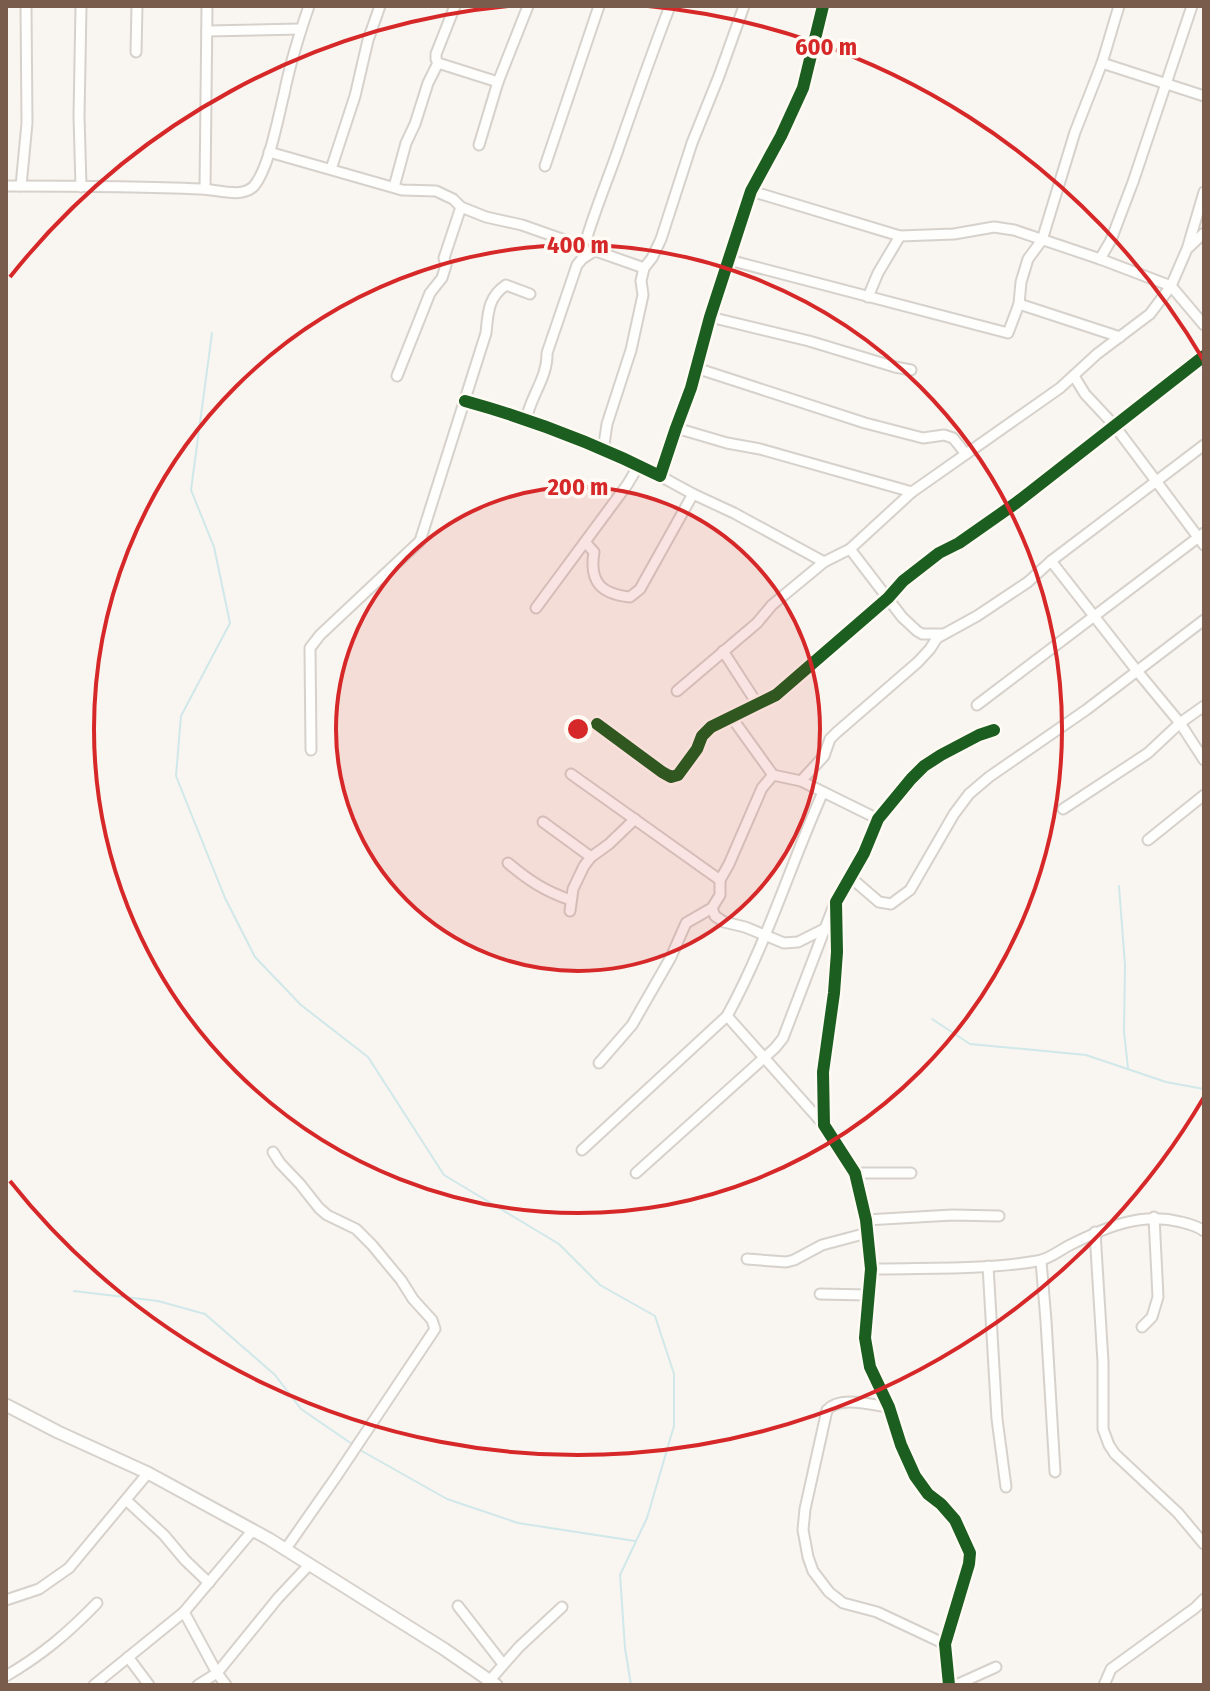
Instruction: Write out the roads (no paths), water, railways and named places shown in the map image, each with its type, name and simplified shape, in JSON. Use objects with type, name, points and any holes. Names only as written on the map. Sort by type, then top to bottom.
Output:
[{"type":"street","points":[[21,186],[27,123],[26,6]]},
{"type":"street","points":[[81,6],[81,187]]},
{"type":"street","points":[[136,52],[137,6]]},
{"type":"street","points":[[205,189],[207,6]]},
{"type":"street","points":[[6,186],[129,185],[246,192],[253,186],[269,152],[309,6]]},
{"type":"street","points":[[331,169],[380,6]]},
{"type":"street","points":[[394,187],[406,143],[438,63],[436,54],[455,6]]},
{"type":"street","points":[[479,145],[498,82],[528,6]]},
{"type":"street","points":[[545,166],[599,6]]},
{"type":"street","points":[[526,420],[531,400],[544,375],[547,353],[577,265],[589,249],[593,216],[670,6]]},
{"type":"street","points":[[603,451],[607,424],[631,350],[643,295],[641,281],[644,268],[661,239],[692,143],[744,6]]},
{"type":"street","points":[[660,476],[691,388],[710,317],[751,191],[803,88],[823,6]]},
{"type":"street","points":[[729,260],[1008,333],[1019,304],[1028,259],[1042,240],[1075,132],[1102,63],[1119,6]]},
{"type":"street","points":[[1100,259],[1111,240],[1127,197],[1192,6]]},
{"type":"street","points":[[207,31],[301,29]]},
{"type":"street","points":[[438,63],[498,82]]},
{"type":"street","points":[[1102,63],[1204,96]]},
{"type":"street","points":[[269,152],[402,190],[436,191],[453,199],[461,207],[486,217],[512,222],[644,268]]},
{"type":"street","points":[[751,191],[900,236],[954,234],[994,227],[1014,230],[1171,286],[1204,325]]},
{"type":"street","points":[[677,691],[824,562],[850,549],[912,492],[1060,388],[1097,354],[1150,314],[1171,286],[1187,249],[1204,192]]},
{"type":"street","points":[[397,376],[430,293],[442,278],[446,265],[444,258],[461,207]]},
{"type":"street","points":[[1187,249],[1204,233]]},
{"type":"street","points":[[868,297],[900,236]]},
{"type":"street","points":[[311,750],[310,648],[420,541],[486,333],[489,303],[497,291],[506,285],[530,294]]},
{"type":"street","points":[[1019,304],[1120,337]]},
{"type":"street","points":[[710,317],[911,370]]},
{"type":"street","points":[[597,724],[671,777],[678,775],[711,727],[776,695],[888,598],[903,581],[939,553],[959,543],[1016,503],[1204,356]]},
{"type":"street","points":[[696,368],[865,423],[923,438],[944,435],[953,438],[966,454]]},
{"type":"street","points":[[977,705],[1093,616],[1202,539],[1114,425],[1085,394],[1074,376]]},
{"type":"street","points":[[465,401],[526,420],[639,465],[824,562]]},
{"type":"street","points":[[676,428],[912,492]]},
{"type":"street","points":[[801,781],[824,756],[830,739],[918,662],[937,638],[968,622],[1028,582],[1051,561],[1204,445]]},
{"type":"street","points":[[649,471],[665,461]]},
{"type":"street","points":[[536,608],[639,465]]},
{"type":"street","points":[[585,542],[594,552],[592,573],[598,586],[617,596],[630,597],[640,589],[693,494]]},
{"type":"street","points":[[850,549],[902,617],[917,631],[922,634],[943,634]]},
{"type":"street","points":[[1051,561],[1180,723],[1204,760]]},
{"type":"street","points":[[850,877],[879,902],[891,904],[910,890],[969,794],[1204,620]]},
{"type":"street","points":[[723,651],[758,705]]},
{"type":"street","points":[[1063,809],[1148,753],[1180,723],[1204,706]]},
{"type":"street","points":[[732,718],[773,775],[801,781],[878,819]]},
{"type":"street","points":[[636,1173],[775,1048],[787,1031],[836,902],[864,853],[878,819],[900,791],[924,766],[965,742],[994,730]]},
{"type":"street","points":[[571,774],[720,880]]},
{"type":"street","points":[[599,1063],[632,1025],[671,957],[686,923],[712,908],[720,895],[720,880],[762,788],[773,775]]},
{"type":"street","points":[[582,1150],[727,1016],[765,935],[823,792]]},
{"type":"street","points":[[1148,840],[1204,795]]},
{"type":"street","points":[[508,863],[570,906],[578,877],[591,857],[635,819]]},
{"type":"street","points":[[543,822],[591,857]]},
{"type":"street","points":[[824,1125],[823,1072],[834,993],[836,902]]},
{"type":"street","points":[[712,908],[718,919],[724,922],[784,943],[824,929]]},
{"type":"street","points":[[727,1016],[824,1125],[855,1173],[866,1220],[871,1269],[865,1345],[870,1367],[915,1476],[928,1494],[955,1520],[970,1553],[945,1644],[949,1685]]},
{"type":"street","points":[[273,1152],[319,1208],[356,1229],[372,1245],[432,1320],[435,1329],[285,1550]]},
{"type":"street","points":[[855,1173],[911,1173]]},
{"type":"street","points":[[866,1220],[999,1216]]},
{"type":"street","points":[[1142,1327],[1152,1317],[1158,1297],[1154,1217]]},
{"type":"street","points":[[871,1269],[988,1266],[1041,1261],[1095,1232],[1136,1219],[1154,1217],[1197,1226],[1204,1231]]},
{"type":"street","points":[[1095,1232],[1103,1362],[1103,1429],[1115,1454],[1204,1541]]},
{"type":"street","points":[[747,1259],[786,1262],[822,1245],[867,1233]]},
{"type":"street","points":[[1041,1261],[1055,1472]]},
{"type":"street","points":[[988,1266],[997,1419],[1006,1487]]},
{"type":"street","points":[[820,1294],[868,1295]]},
{"type":"street","points":[[889,1407],[839,1402],[830,1405],[827,1410],[805,1509],[803,1530],[808,1557],[820,1582],[843,1603],[877,1612],[945,1644]]},
{"type":"street","points":[[6,1405],[148,1473],[253,1530],[493,1682],[503,1664],[562,1607]]},
{"type":"street","points":[[6,1600],[39,1589],[69,1568],[148,1473]]},
{"type":"street","points":[[126,1500],[209,1583]]},
{"type":"street","points":[[94,1685],[184,1612],[253,1530]]},
{"type":"street","points":[[198,1685],[217,1673],[309,1565]]},
{"type":"street","points":[[1104,1685],[1111,1669],[1204,1599]]},
{"type":"street","points":[[6,1676],[67,1634],[97,1603]]},
{"type":"street","points":[[458,1606],[503,1664]]},
{"type":"street","points":[[184,1612],[226,1685]]},
{"type":"street","points":[[128,1657],[149,1685]]},
{"type":"street","points":[[956,1685],[996,1667]]},
{"type":"waterway","points":[[212,333],[191,490],[214,547],[230,623],[181,716],[176,776],[225,898],[255,957],[301,1005],[368,1057],[444,1175],[559,1244],[600,1285],[655,1316],[674,1374],[674,1426],[647,1518],[620,1575],[631,1685]]},
{"type":"waterway","points":[[1119,886],[1128,1068]]},
{"type":"waterway","points":[[932,1019],[970,1044],[1086,1055],[1166,1082],[1204,1089]]},
{"type":"waterway","points":[[74,1291],[158,1301],[205,1314],[275,1375],[301,1409],[352,1444]]},
{"type":"waterway","points":[[360,1450],[447,1499],[518,1523],[635,1541]]}]
